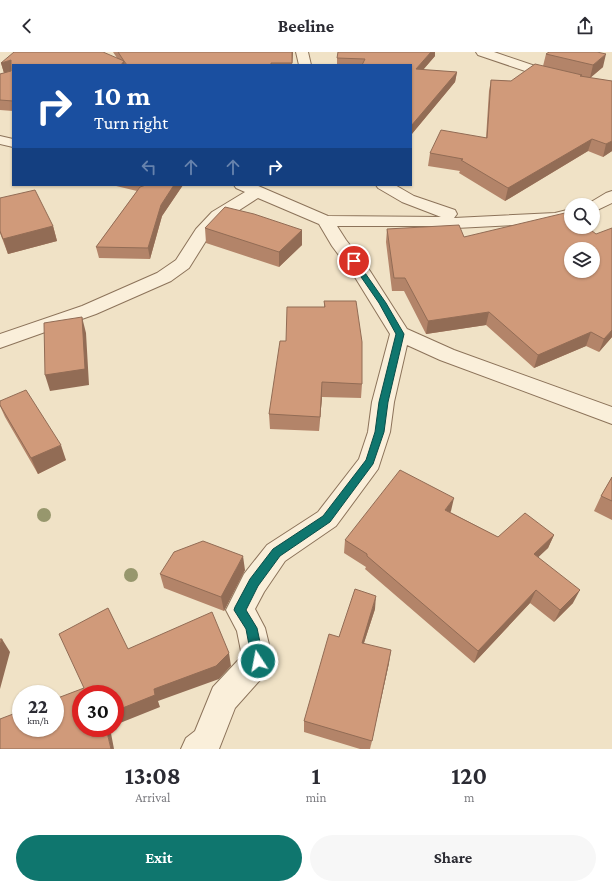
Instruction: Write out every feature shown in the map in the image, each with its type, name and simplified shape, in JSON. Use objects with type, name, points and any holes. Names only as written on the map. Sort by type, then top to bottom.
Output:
[{"type":"street","points":[[302,52],[305,64]]},
{"type":"street","points":[[482,52],[544,73],[612,88]]},
{"type":"street","points":[[0,140],[12,143]]},
{"type":"street","points":[[386,186],[408,198],[449,214]]},
{"type":"street","points":[[0,341],[96,307],[164,277],[184,264],[202,233],[218,216],[249,188],[326,221],[428,221],[456,223],[555,218],[564,216]]},
{"type":"street","points":[[600,203],[612,196]]},
{"type":"street","points":[[326,221],[338,242],[361,271],[382,303],[400,334],[447,354],[612,416]]},
{"type":"street","points":[[197,749],[206,742],[224,698],[258,661],[251,628],[240,610],[254,583],[276,553],[326,519],[370,462],[379,432],[383,402],[400,334]]},
{"type":"building","points":[[14,52],[103,52],[124,61],[122,64],[12,64],[12,101],[0,100],[0,74],[11,71],[11,60],[1,63]]},
{"type":"building","points":[[118,52],[292,52],[292,63],[126,64]]},
{"type":"building","points":[[338,52],[431,52],[416,69],[457,72],[412,125],[412,64],[362,64],[365,59],[337,58]]},
{"type":"building","points":[[549,52],[597,52],[606,54],[593,65],[546,54]]},
{"type":"building","points":[[535,64],[582,75],[580,76],[612,81],[612,141],[606,144],[592,139],[508,188],[461,160],[463,159],[430,153],[441,130],[487,138],[491,80],[511,81]]},
{"type":"building","points":[[173,186],[161,205],[148,248],[96,247],[140,187]]},
{"type":"building","points":[[35,190],[53,226],[3,239],[0,231],[0,198]]},
{"type":"building","points":[[225,207],[254,214],[302,230],[279,252],[205,228]]},
{"type":"building","points":[[564,213],[564,234],[600,234],[600,232],[612,228],[612,330],[604,339],[591,332],[538,355],[489,312],[428,321],[405,278],[394,278],[387,229],[459,225],[464,237]]},
{"type":"building","points":[[324,301],[356,301],[362,342],[362,384],[322,382],[320,417],[269,414],[280,341],[286,341],[287,307],[325,307]]},
{"type":"building","points":[[82,317],[85,369],[45,375],[44,323]]},
{"type":"building","points":[[26,390],[61,445],[31,458],[0,405],[0,401]]},
{"type":"building","points":[[400,470],[454,498],[445,510],[498,537],[525,513],[554,535],[534,554],[580,590],[560,610],[536,590],[478,651],[367,556],[367,554],[345,540]]},
{"type":"building","points":[[612,477],[612,501],[601,496]]},
{"type":"building","points":[[203,541],[243,556],[221,597],[160,574],[174,552]]},
{"type":"building","points":[[355,589],[376,596],[362,643],[391,650],[372,741],[304,721],[329,634],[339,637]]},
{"type":"building","points":[[108,608],[128,649],[212,612],[229,653],[216,666],[154,689],[155,695],[124,707],[124,685],[83,685],[59,634]]},
{"type":"building","points":[[72,693],[72,737],[108,737],[111,749],[0,749],[0,719],[12,714],[12,737],[64,737],[64,696]]},
{"type":"route","points":[[258,661],[251,628],[240,610],[254,583],[276,553],[326,519],[370,462],[379,432],[383,402],[392,372],[400,334],[382,303],[354,261]]}]
